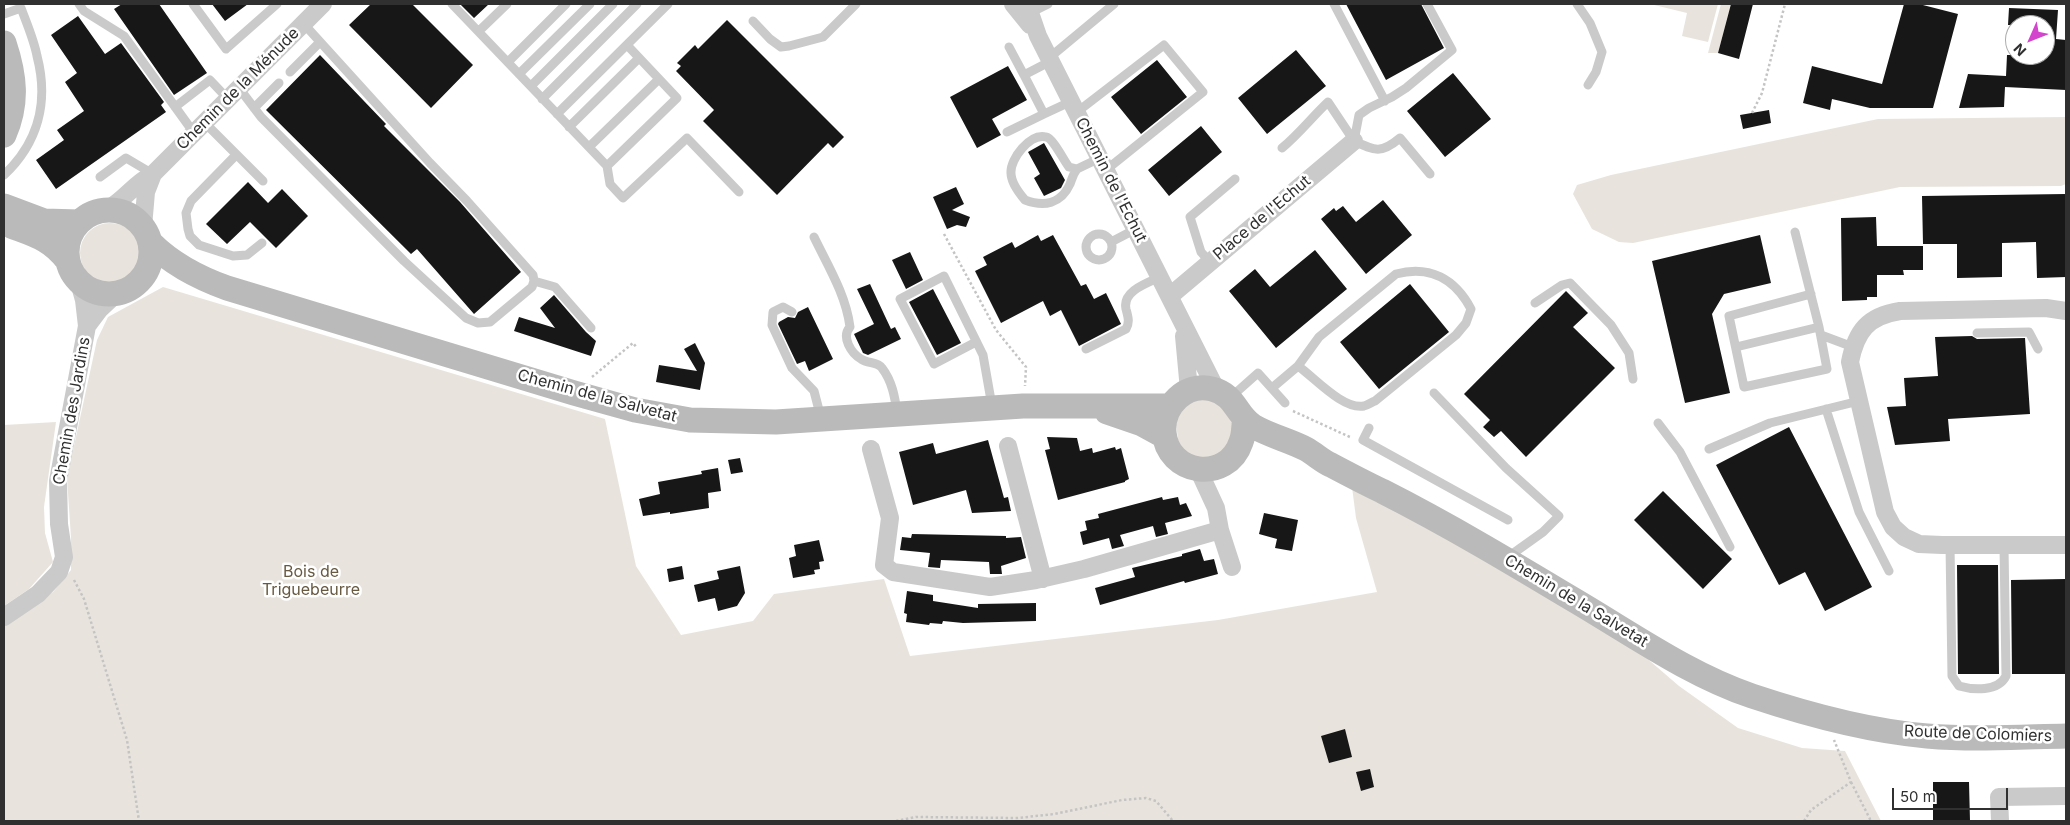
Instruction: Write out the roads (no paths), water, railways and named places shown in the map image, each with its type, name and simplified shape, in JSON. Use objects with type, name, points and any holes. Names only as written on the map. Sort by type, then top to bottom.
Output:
[{"type":"main road","points":[[4,43],[11,68],[15,94],[11,116],[4,135]]},
{"type":"main road","points":[[4,206],[44,221],[79,222]]},
{"type":"main road","points":[[108,209],[126,213],[147,235],[151,261],[147,272],[138,283],[131,289],[115,295],[98,293],[79,282],[71,271],[67,260],[70,236],[79,222],[93,213],[108,209]]},
{"type":"main road","points":[[4,224],[48,241],[67,260]]},
{"type":"main road","name":"Chemin de la Salvetat","points":[[147,235],[171,262],[210,282],[574,393],[635,410],[690,420],[776,422],[1023,406],[1170,406]]},
{"type":"main road","name":"Chemin de la Salvetat","points":[[138,283],[163,278],[210,282]]},
{"type":"main road","points":[[1224,394],[1202,387],[1189,390],[1170,406],[1165,417],[1164,436],[1170,450],[1180,461],[1189,467],[1217,463],[1241,444],[1244,419]]},
{"type":"main road","name":"Chemin de la Salvetat","points":[[1224,394],[1244,419],[1257,428],[1306,449],[1328,464],[1395,498],[1505,559],[1699,673],[1751,696],[1828,719]]},
{"type":"main road","name":"Chemin de la Salvetat","points":[[1086,405],[1142,424],[1164,436]]},
{"type":"main road","name":"Chemin de la Salvetat","points":[[1217,463],[1251,448],[1328,464]]},
{"type":"main road","name":"Route de Colomiers","points":[[1828,719],[1878,730],[1928,736],[2066,736]]},
{"type":"street","name":"Chemin de la Ménude","points":[[108,209],[122,201],[140,181],[153,174],[323,4]]},
{"type":"street","name":"Chemin de l'Echut","points":[[1013,4],[1038,36]]},
{"type":"street","name":"Chemin de l'Echut","points":[[1029,8],[1038,36],[1183,325],[1224,394]]},
{"type":"street","name":"Place de l'Echut","points":[[1170,296],[1354,141]]},
{"type":"street","name":"Chemin de la Ménude","points":[[147,235],[146,192],[153,174]]},
{"type":"street","name":"Chemin des Jardins","points":[[4,617],[38,594],[59,572],[62,566],[64,557],[59,524],[58,481],[86,326],[84,300],[79,282]]},
{"type":"street","name":"Chemin des Jardins","points":[[86,326],[115,295]]},
{"type":"street","points":[[2066,311],[2046,308],[1900,311],[1884,314],[1868,324],[1859,333],[1853,347],[1850,362],[1886,512],[1894,527],[1904,537],[1919,544],[2066,545]]},
{"type":"street","name":"Chemin de l'Echut","points":[[1183,325],[1189,390]]},
{"type":"street","points":[[1008,446],[1043,579]]},
{"type":"street","points":[[871,449],[890,518],[884,565],[893,572],[990,587],[1043,579],[1220,530]]},
{"type":"street","points":[[1217,463],[1216,508],[1220,530],[1232,567]]},
{"type":"street","points":[[2000,821],[1999,797],[2066,796]]},
{"type":"lane","points":[[79,4],[84,12],[124,36],[175,107],[199,128],[236,154],[263,181]]},
{"type":"lane","points":[[193,4],[226,49],[277,4]]},
{"type":"lane","points":[[452,4],[608,166],[610,184],[622,198],[687,138],[739,192]]},
{"type":"lane","points":[[478,31],[507,4]]},
{"type":"lane","points":[[508,62],[566,4]]},
{"type":"lane","points":[[519,74],[590,4]]},
{"type":"lane","points":[[530,86],[613,4]]},
{"type":"lane","points":[[542,98],[637,4]]},
{"type":"lane","points":[[557,114],[668,4]]},
{"type":"lane","points":[[753,21],[782,47],[789,46],[823,37],[856,4]]},
{"type":"lane","points":[[1029,8],[1048,4]]},
{"type":"lane","points":[[1024,75],[1050,60],[1114,4]]},
{"type":"lane","points":[[1334,4],[1385,101]]},
{"type":"lane","points":[[1354,141],[1359,115],[1406,88],[1452,50],[1427,4]]},
{"type":"lane","points":[[1577,4],[1590,23],[1602,52],[1596,72],[1588,86]]},
{"type":"lane","points":[[4,14],[24,6],[38,56],[42,86],[40,113],[28,148],[19,161],[4,175]]},
{"type":"lane","points":[[175,107],[210,80],[233,93],[254,108],[404,260],[466,318],[478,323],[490,322],[532,286],[534,281],[533,275],[468,200],[430,163],[303,23]]},
{"type":"lane","points":[[290,72],[320,42]]},
{"type":"lane","points":[[608,166],[676,98],[627,45]]},
{"type":"lane","points":[[1007,132],[1044,114],[1074,107],[1164,45],[1203,92],[1103,164],[1077,169],[1069,167],[1052,140],[1040,137],[1027,144],[1014,162],[1010,172],[1013,183],[1025,200],[1044,204],[1060,198],[1070,184],[1077,169]]},
{"type":"lane","points":[[1009,48],[1044,114]]},
{"type":"lane","points":[[569,127],[639,58]]},
{"type":"lane","points":[[589,147],[659,79]]},
{"type":"lane","points":[[254,108],[279,83]]},
{"type":"lane","points":[[1282,148],[1299,134],[1311,118],[1328,102],[1354,141],[1370,149],[1388,149],[1400,138],[1430,174]]},
{"type":"lane","points":[[236,154],[191,201],[186,214],[190,236],[199,245],[232,256],[248,255],[262,243]]},
{"type":"lane","points":[[100,177],[126,158],[153,174]]},
{"type":"lane","points":[[1210,262],[1202,252],[1190,217],[1235,179]]},
{"type":"lane","points":[[1111,242],[1136,229]]},
{"type":"lane","points":[[1795,232],[1811,294],[1820,331],[1827,370],[1744,387],[1729,316],[1811,294]]},
{"type":"lane","points":[[814,237],[841,291],[848,311],[850,327],[846,338],[854,352],[863,361],[874,362],[882,368],[894,390],[897,414]]},
{"type":"lane","points":[[1272,388],[1298,366],[1324,332],[1396,274],[1406,271],[1443,277],[1457,288],[1471,310],[1466,324],[1456,335],[1375,401],[1365,406],[1354,404],[1334,395],[1298,366]]},
{"type":"lane","points":[[976,342],[934,364],[900,299],[944,276],[983,355],[992,408]]},
{"type":"lane","points":[[1086,349],[1126,329],[1129,321],[1125,304],[1128,297],[1137,288],[1160,277]]},
{"type":"lane","points":[[534,281],[555,287],[591,328]]},
{"type":"lane","points":[[1535,303],[1562,285],[1570,283],[1612,325],[1629,353],[1633,379]]},
{"type":"lane","points":[[792,312],[783,307],[778,308],[773,312],[772,325],[792,368],[814,392],[822,419]]},
{"type":"lane","points":[[1736,347],[1820,331],[1853,347]]},
{"type":"lane","points":[[1977,332],[2030,332],[2038,349]]},
{"type":"lane","points":[[1224,394],[1258,372],[1285,403]]},
{"type":"lane","points":[[1434,393],[1506,468],[1559,516],[1543,532],[1505,559]]},
{"type":"lane","points":[[1709,449],[1770,423],[1859,401]]},
{"type":"lane","points":[[1826,409],[1859,512],[1889,571]]},
{"type":"lane","points":[[1658,423],[1680,452],[1730,547]]},
{"type":"lane","points":[[1369,428],[1363,440],[1508,520]]},
{"type":"lane","points":[[1950,545],[1952,676],[1959,686],[1975,688],[1995,686],[2003,682],[2006,676],[2004,546]]},
{"type":"park label","name":"Bois de Triguebeurre","points":[[311,581]]}]
